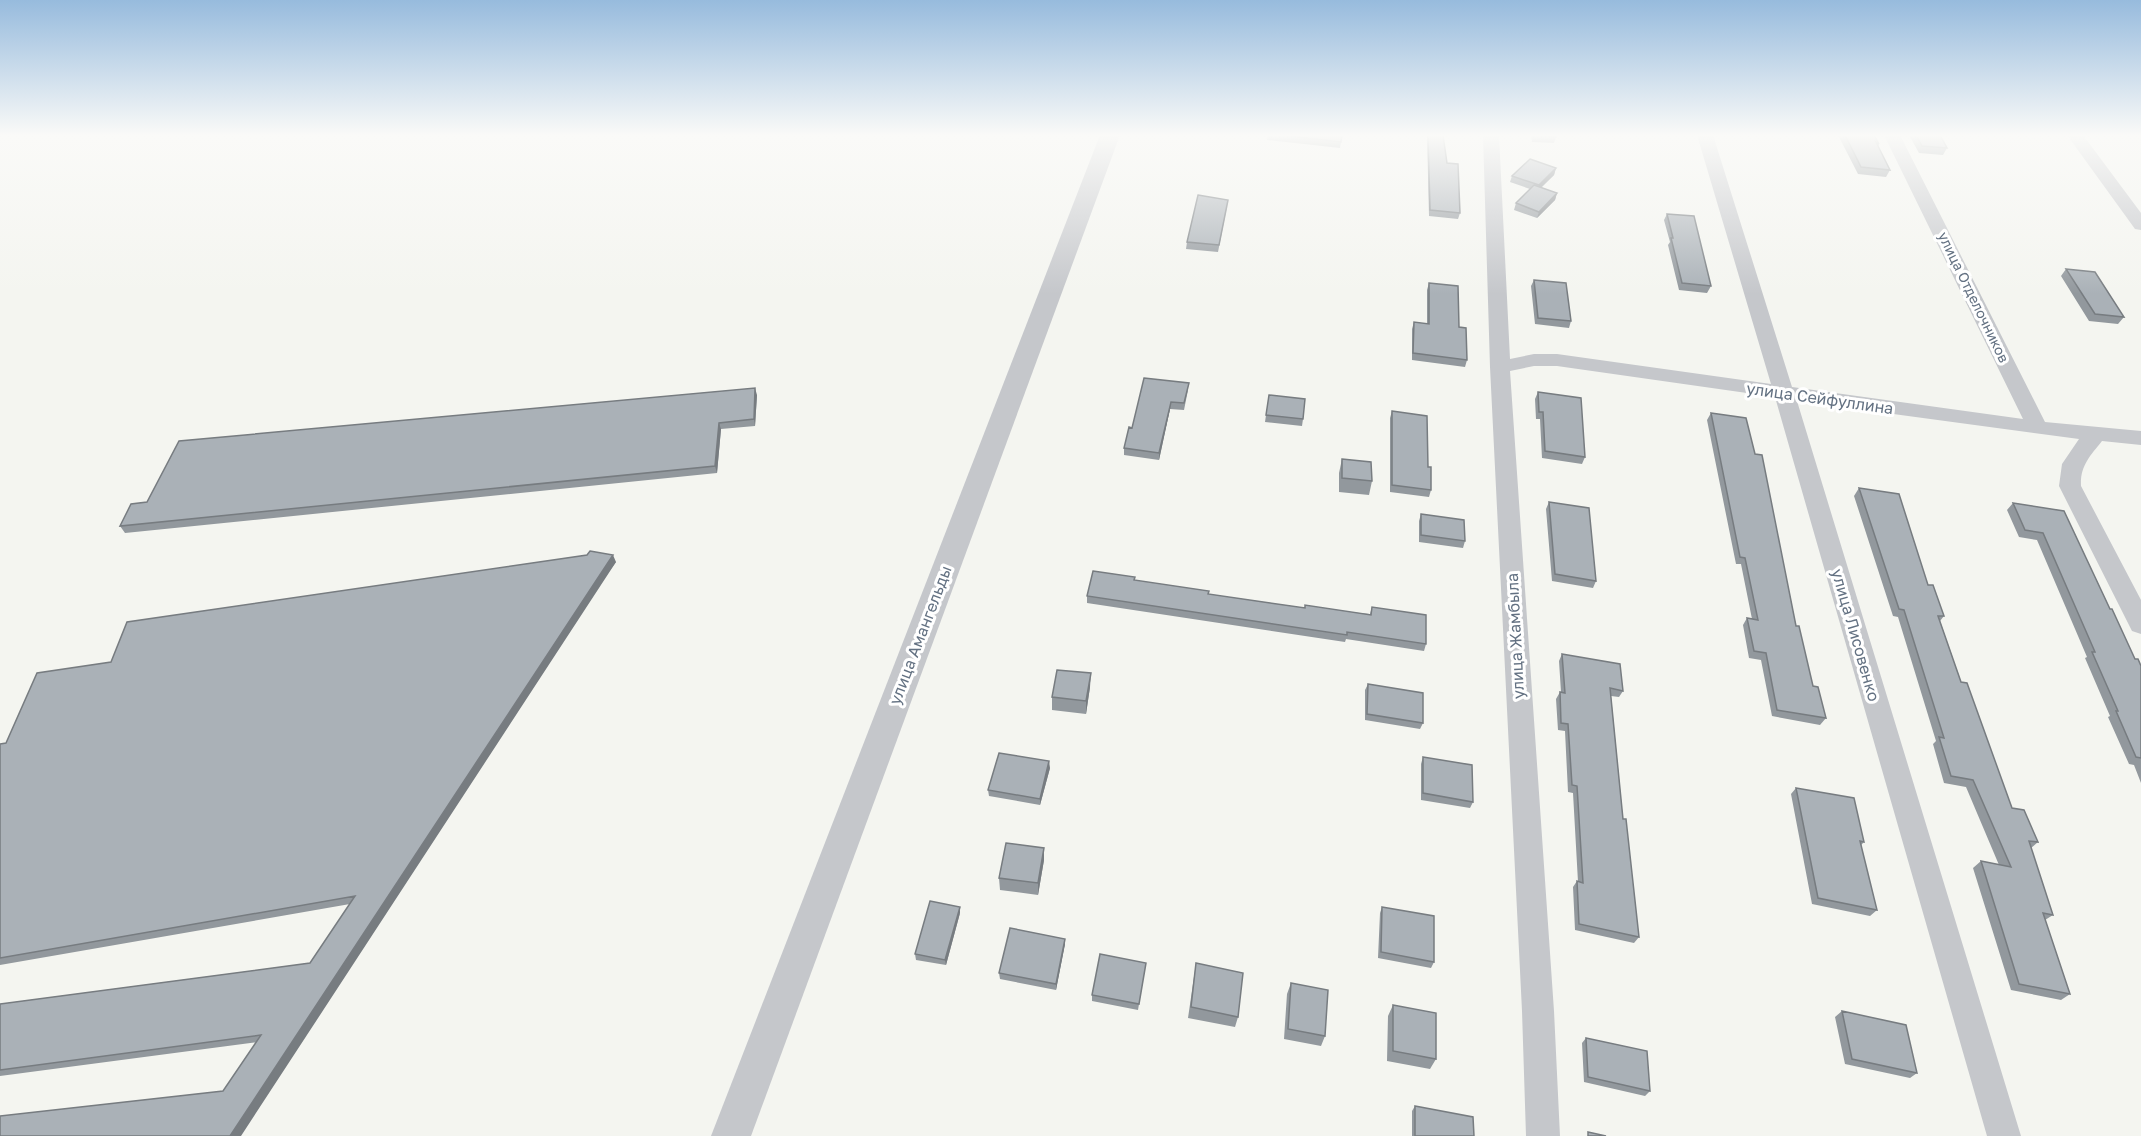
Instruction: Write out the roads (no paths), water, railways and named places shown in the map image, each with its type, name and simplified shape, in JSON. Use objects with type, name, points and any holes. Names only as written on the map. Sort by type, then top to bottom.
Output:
[{"type":"street","name":"улица Амангельды","points":[[731,1136],[1090,188]]},
{"type":"street","name":"улица Жамбыла","points":[[1493,188],[1500,367],[1538,1011],[1543,1136]]},
{"type":"street","name":"улица Лисовенко","points":[[1721,188],[2004,1136]]},
{"type":"street","name":"улица Отделочников","points":[[1918,188],[2038,428]]},
{"type":"street","points":[[2114,188],[2141,225]]},
{"type":"street","name":"улица Сейфуллина","points":[[1500,367],[1534,360],[1557,360],[2038,428],[2141,438]]},
{"type":"street","points":[[2096,434],[2070,467],[2068,476],[2070,486],[2141,624]]}]
